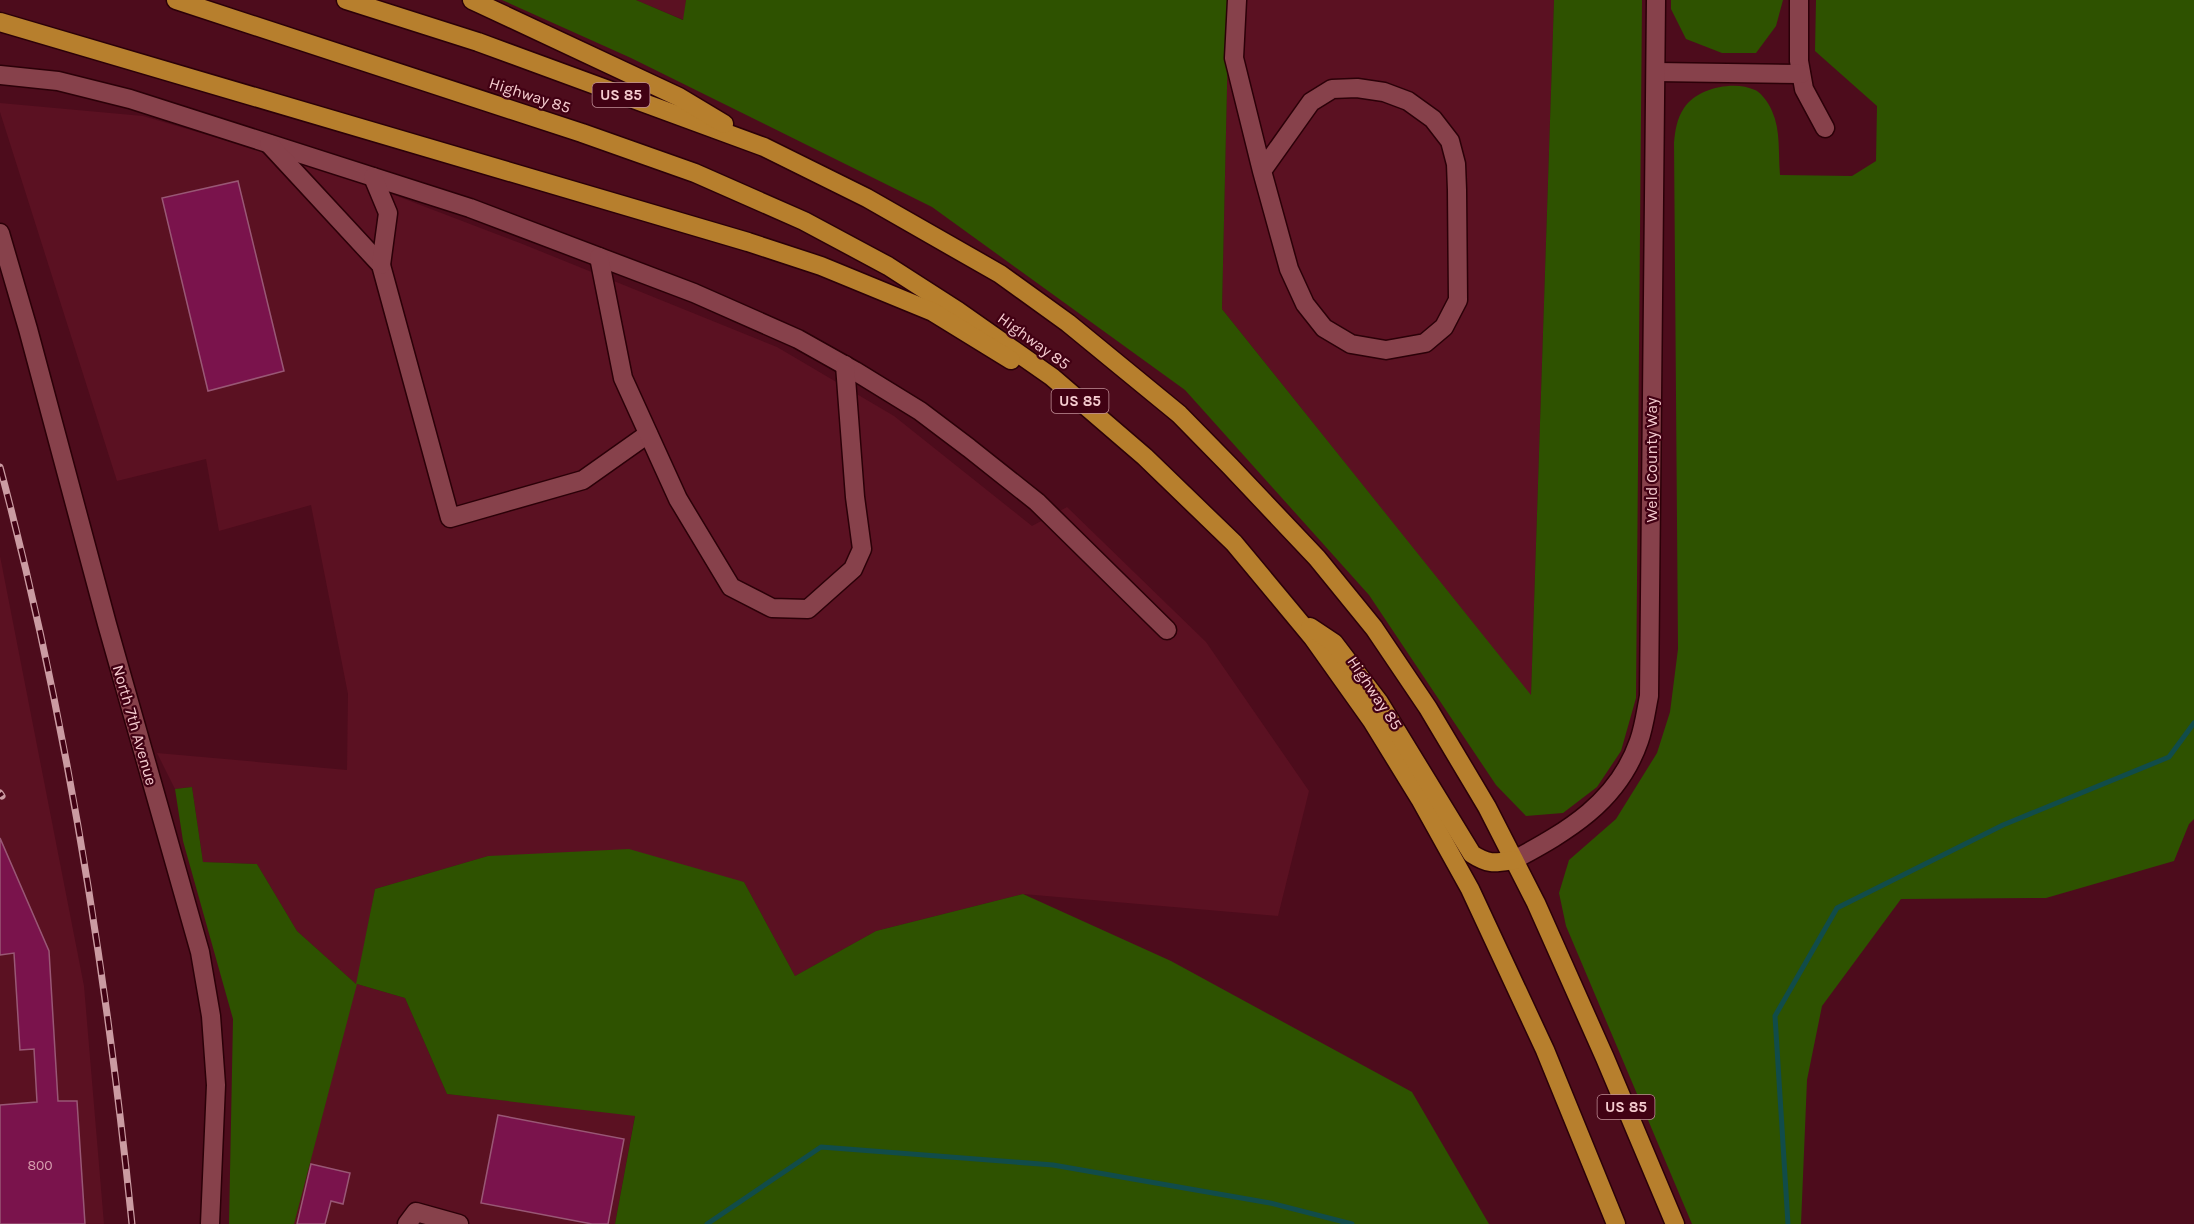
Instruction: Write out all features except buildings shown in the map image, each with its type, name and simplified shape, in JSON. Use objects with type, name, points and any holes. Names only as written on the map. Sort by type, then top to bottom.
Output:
[{"type":"highway","name":"Highway 85","points":[[176,0],[582,132],[695,173],[804,221],[888,266],[958,311],[1052,377],[1145,457],[1234,543],[1313,638],[1372,721],[1420,799],[1470,889],[1545,1050],[1616,1224]]},
{"type":"highway","name":"Highway 85","points":[[346,0],[478,42],[764,147],[867,198],[1000,274],[1068,323],[1179,414],[1317,558],[1374,628],[1428,708],[1487,807],[1536,903],[1675,1224]]},
{"type":"highway","points":[[472,0],[679,97],[764,147]]},
{"type":"highway","points":[[0,22],[810,262],[933,312],[1004,358],[1052,377]]},
{"type":"highway","points":[[1294,616],[1334,644],[1379,702],[1472,854],[1493,864],[1514,860]]},
{"type":"street","points":[[1237,0],[1234,58],[1263,171],[1289,269],[1305,304],[1324,328],[1351,344],[1386,350],[1425,343],[1444,327],[1458,300],[1456,164],[1450,141],[1433,119],[1408,101],[1384,92],[1357,88],[1332,89],[1311,102],[1263,171]]},
{"type":"street","name":"Weld County Way","points":[[1514,860],[1569,829],[1614,788],[1630,765],[1640,739],[1649,696],[1656,0]]},
{"type":"street","points":[[1799,0],[1799,61],[1804,89],[1825,128]]},
{"type":"street","points":[[1656,72],[1801,74]]},
{"type":"street","points":[[0,75],[58,81],[89,88],[470,208],[694,292],[798,339],[920,411],[1029,495],[1167,630]]},
{"type":"street","points":[[267,143],[381,266]]},
{"type":"street","points":[[373,177],[388,213],[381,266],[450,518],[584,480],[648,434]]},
{"type":"street","name":"North 7th Avenue","points":[[0,233],[116,657],[200,952],[211,1016],[216,1085],[210,1224]]},
{"type":"street","points":[[599,257],[623,378],[678,500],[731,587],[772,608],[808,609],[853,569],[862,549],[855,497],[845,365]]},
{"type":"street","points":[[407,1224],[416,1212],[459,1224]]},
{"type":"shaded area","points":[[636,0],[686,0],[684,20]]},
{"type":"shaded area","points":[[1229,0],[1554,0],[1531,696],[1222,309]]},
{"type":"shaded area","points":[[0,103],[143,116],[334,172],[520,243],[777,347],[894,416],[1032,526],[1067,507],[1206,642],[1309,791],[1278,916],[1023,894],[876,931],[795,976],[744,882],[488,856],[375,889],[357,984],[405,998],[447,1094],[635,1115],[615,1224],[293,1224],[356,984],[297,931],[257,864],[203,862],[192,787],[175,789],[157,753],[347,770],[348,694],[311,505],[219,531],[206,459],[117,481],[0,112]]},
{"type":"shaded area","points":[[0,556],[84,986],[104,1224],[0,1224]]},
{"type":"green space","points":[[502,0],[636,0],[683,20],[686,0],[1229,0],[1222,309],[1531,695],[1554,0],[1642,0],[1636,698],[1621,751],[1597,787],[1563,813],[1526,816],[1496,785],[1369,595],[1185,390],[932,207],[631,58]]},
{"type":"green space","points":[[1671,0],[1783,0],[1776,26],[1756,53],[1722,53],[1686,39],[1671,9]]},
{"type":"green space","points":[[1816,0],[2194,0],[2194,819],[2189,824],[2174,861],[2046,898],[1901,899],[1822,1006],[1807,1080],[1801,1224],[1692,1224],[1566,926],[1559,893],[1569,860],[1616,819],[1657,753],[1670,712],[1678,649],[1674,143],[1680,116],[1690,101],[1707,91],[1727,86],[1746,87],[1760,93],[1772,111],[1778,134],[1780,175],[1852,176],[1876,161],[1877,106],[1815,51]]},
{"type":"green space","points":[[192,787],[203,862],[257,864],[297,931],[356,984],[375,889],[488,856],[629,849],[744,882],[795,976],[876,931],[1023,894],[1171,961],[1412,1092],[1489,1224],[615,1224],[635,1116],[447,1094],[405,998],[357,984],[294,1224],[229,1224],[233,1019],[183,841],[175,789]]},
{"type":"waterway","points":[[1788,1224],[1775,1016],[1837,908],[2003,825],[2169,757],[2194,723]]},
{"type":"waterway","points":[[707,1224],[821,1147],[1053,1165],[1270,1203],[1352,1224]]},
{"type":"railway","points":[[0,467],[45,654],[81,842],[110,1033],[132,1224]]}]
